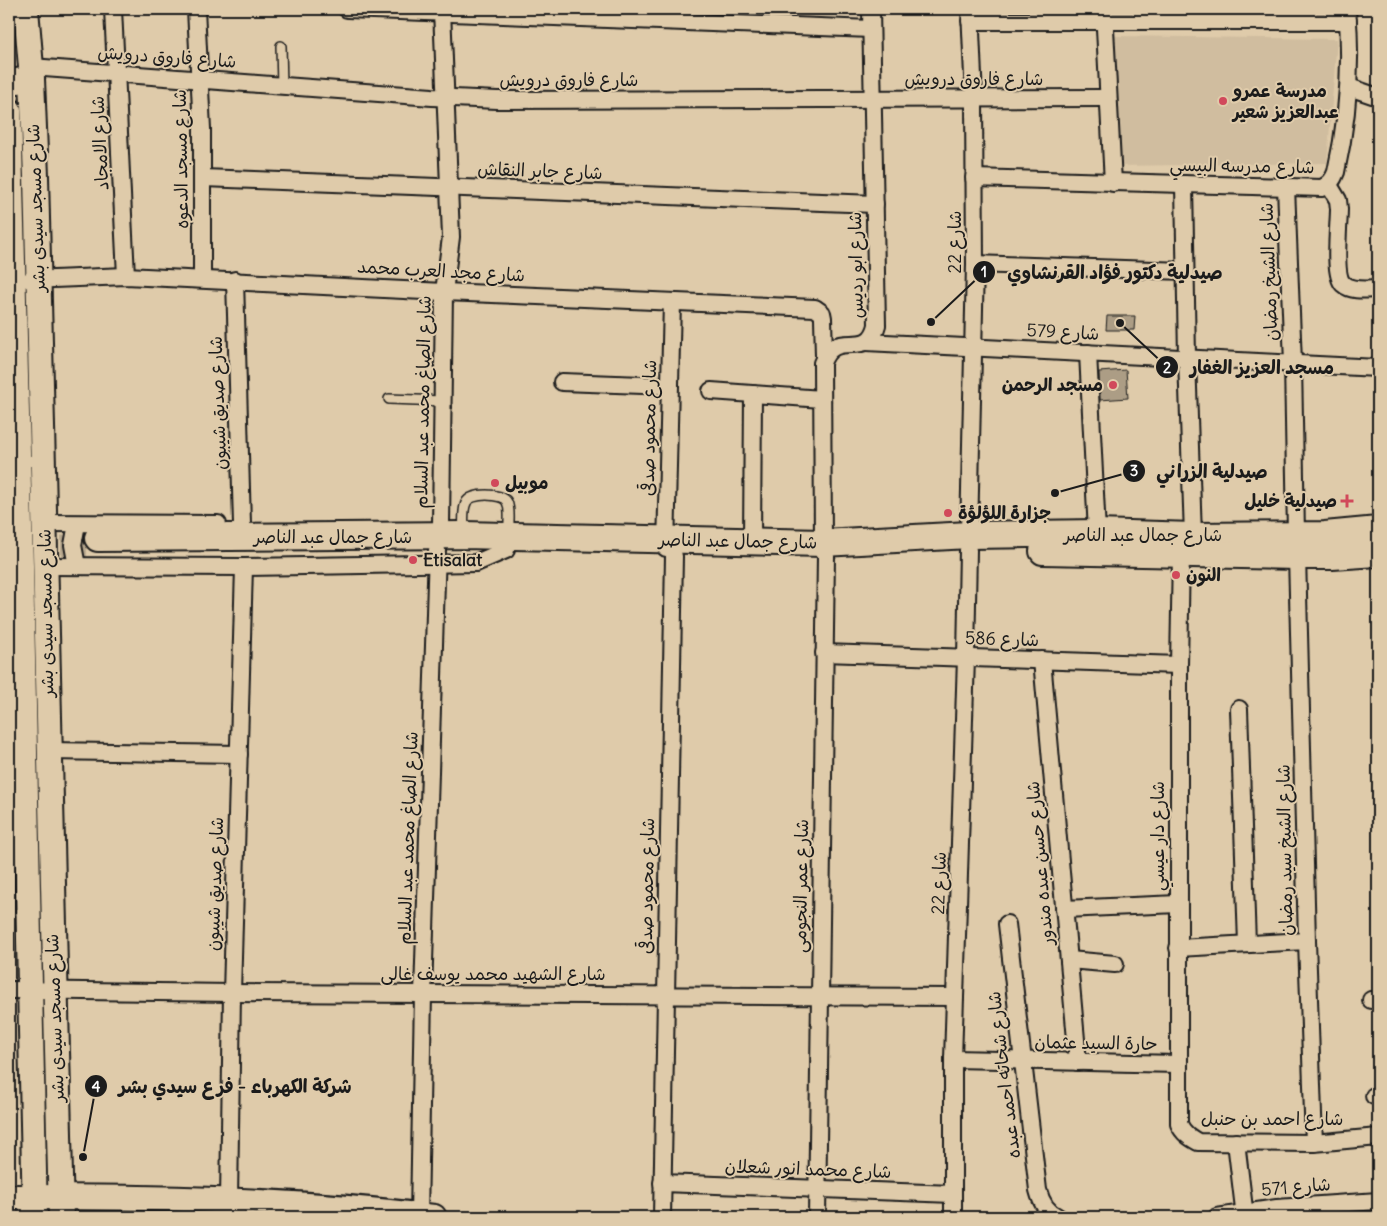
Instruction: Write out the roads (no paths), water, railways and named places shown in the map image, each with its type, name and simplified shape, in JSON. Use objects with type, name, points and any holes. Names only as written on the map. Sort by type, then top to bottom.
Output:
[{"type":"main road","name":"شارع جمال عبد الناصر","points":[[968,543],[1296,545],[1378,530]]},
{"type":"main road","name":"شارع جمال عبد الناصر","points":[[91,537],[445,544],[507,543],[669,550],[825,550],[968,543],[1097,533],[1187,545]]},
{"type":"main road","name":"شارع جمال عبد الناصر","points":[[669,550],[752,542],[825,550]]},
{"type":"main road","name":"شارع جمال عبد الناصر","points":[[1296,545],[1332,556],[1378,552]]},
{"type":"street","name":"شارع مسجد سيدى بشر","points":[[26,9],[32,73],[44,523],[25,566],[19,990],[35,1207]]},
{"type":"street","name":"شارع الامجاد","points":[[113,9],[126,276]]},
{"type":"street","name":"شارع مسجد الدعوه","points":[[196,9],[203,178],[202,279]]},
{"type":"street","points":[[347,9],[442,11],[871,29]]},
{"type":"street","name":"شارع ابو رديس","points":[[824,356],[828,350],[841,344],[860,345],[866,342],[876,332],[877,325],[871,9]]},
{"type":"street","name":"شارع الصاغ محمد عبد السلام","points":[[424,1217],[424,994],[445,544],[444,292],[451,237],[442,11]]},
{"type":"street","points":[[970,15],[1348,15]]},
{"type":"street","name":"شارع 22","points":[[954,1217],[955,996],[974,348],[974,99],[970,15]]},
{"type":"street","points":[[1104,15],[1113,182]]},
{"type":"street","name":"شارع مدرسه البيسي","points":[[974,178],[1322,188],[1329,185],[1334,180],[1342,144],[1349,87],[1348,15]]},
{"type":"street","name":"شارع فاروق درويش","points":[[32,73],[117,74],[496,100],[1108,98]]},
{"type":"street","points":[[9,82],[32,73]]},
{"type":"street","points":[[1349,87],[1378,97]]},
{"type":"street","name":"شارع مسجد سيدى بشر","points":[[9,110],[14,525],[25,566],[49,751],[61,1208]]},
{"type":"street","name":"شارع جابر النقاش","points":[[203,178],[875,204]]},
{"type":"street","name":"شارع دار عيسي","points":[[1178,1118],[1179,665],[1187,545],[1187,358],[1184,184]]},
{"type":"street","points":[[1329,185],[1338,200],[1338,269],[1340,279],[1343,284],[1353,288],[1378,289]]},
{"type":"street","name":"شارع الشيخ رمضان","points":[[1286,187],[1293,363],[1296,545]]},
{"type":"street","points":[[975,264],[1185,271]]},
{"type":"street","name":"شارع مجد العرب محمد","points":[[11,281],[126,276],[815,308],[822,313],[824,318],[824,356]]},
{"type":"street","name":"شارع صديق شيبون","points":[[235,280],[242,524]]},
{"type":"street","name":"شارع محمود صدقى","points":[[662,1217],[672,302]]},
{"type":"street","name":"شارع 579","points":[[866,342],[1378,368]]},
{"type":"street","points":[[1088,353],[1097,533]]},
{"type":"street","points":[[824,356],[822,363],[822,399],[825,550]]},
{"type":"street","points":[[562,382],[670,386]]},
{"type":"street","points":[[711,391],[822,399]]},
{"type":"street","points":[[752,542],[753,394]]},
{"type":"street","points":[[44,523],[91,537]]},
{"type":"street","points":[[77,566],[73,545],[91,537],[242,524],[445,544],[476,563],[507,543]]},
{"type":"street","points":[[25,566],[244,567],[445,544]]},
{"type":"street","name":"شارع الشيخ سيد رمضان","points":[[1296,545],[1314,1143]]},
{"type":"street","name":"شارع عمر النجومى","points":[[817,1217],[825,550]]},
{"type":"street","name":"شارع صديق شيبون","points":[[229,1201],[232,993],[244,567]]},
{"type":"street","name":"شارع 586","points":[[824,653],[1179,665]]},
{"type":"street","name":"شارع حسن عبده مندور","points":[[1042,660],[1078,1062]]},
{"type":"street","points":[[1239,709],[1247,944]]},
{"type":"street","points":[[49,751],[239,754]]},
{"type":"street","points":[[1064,909],[1178,904]]},
{"type":"street","name":"شارع شحاته احمد عبده","points":[[1008,924],[1038,1190],[1040,1200],[1046,1210],[1057,1217]]},
{"type":"street","points":[[1178,948],[1307,941]]},
{"type":"street","points":[[1069,960],[1115,964]]},
{"type":"street","name":"شارع الشهيد محمد يوسف غالى","points":[[19,990],[232,993],[955,996]]},
{"type":"street","name":"حارة السيد عثمان","points":[[954,1059],[1178,1064]]},
{"type":"street","name":"شارع احمد بن حنبل","points":[[1178,1118],[1181,1130],[1198,1142],[1314,1143],[1378,1137]]},
{"type":"street","points":[[1236,1142],[1244,1215]]},
{"type":"street","name":"شارع محمد انور شعلان","points":[[662,1183],[953,1194]]},
{"type":"street","points":[[9,1197],[35,1207],[61,1208],[229,1201],[324,1207],[424,1217]]},
{"type":"street","name":"شارع 571","points":[[1217,1217],[1244,1215],[1278,1208],[1378,1201]]},
{"type":"lane","points":[[281,46],[282,86]]},
{"type":"lane","points":[[389,399],[443,401]]},
{"type":"lane","points":[[445,544],[465,504],[469,498],[475,495],[500,496],[506,500],[508,504],[507,543]]},
{"type":"tunnel","points":[[22,548],[100,549]]},
{"type":"place","name":"مدرسة عمرو عبدالعزيز شعير","points":[[1223,101]]},
{"type":"place","name":"صيدلية دكتور فؤاد القرنشاوي","points":[[931,322]]},
{"type":"place","name":"مسجد العزيز الغفار","points":[[1120,323]]},
{"type":"place","name":"مسجد الرحمن","points":[[1113,385]]},
{"type":"place","name":"موبيل","points":[[495,483]]},
{"type":"place","name":"صيدلية الزراني","points":[[1055,493]]},
{"type":"place","name":"صيدلية خليل","points":[[1347,501]]},
{"type":"place","name":"جزارة اللؤلؤة","points":[[948,513]]},
{"type":"place","name":"Etisalat","points":[[413,560]]},
{"type":"place","name":"النون","points":[[1176,575]]},
{"type":"place","name":"شركة الكهرباء - فرع سيدي بشر","points":[[83,1157]]}]
